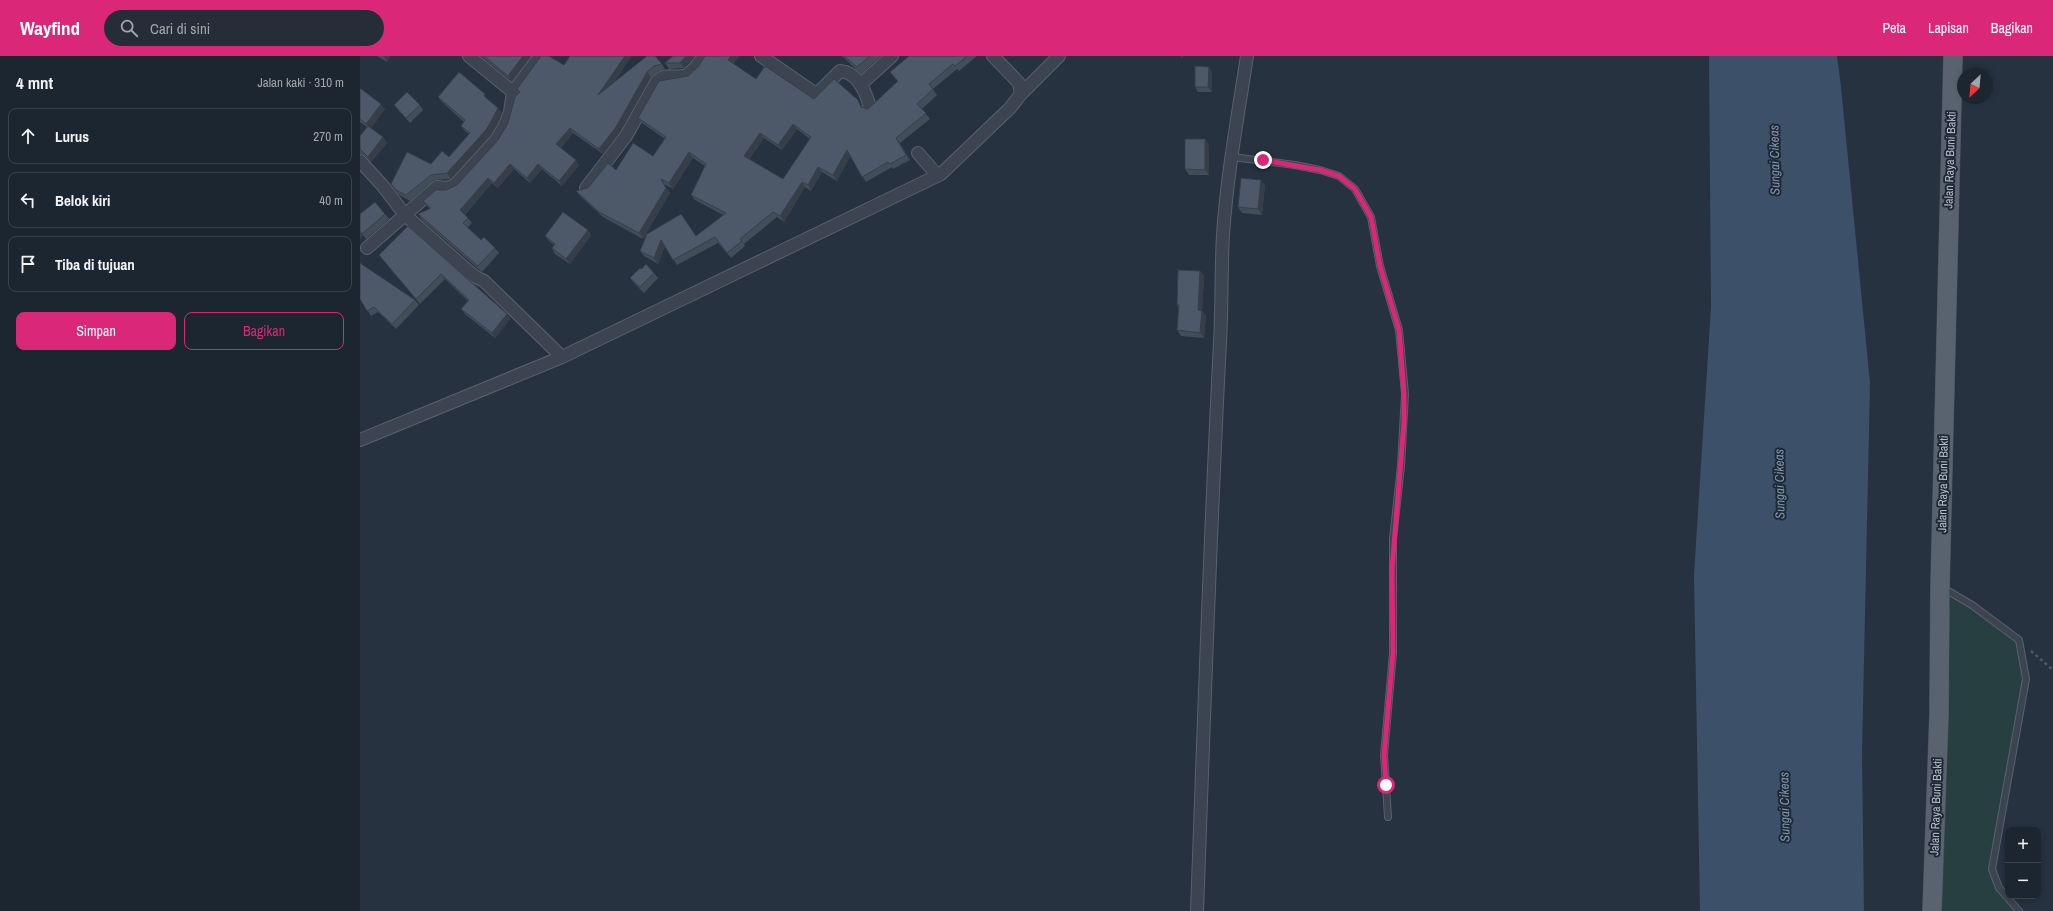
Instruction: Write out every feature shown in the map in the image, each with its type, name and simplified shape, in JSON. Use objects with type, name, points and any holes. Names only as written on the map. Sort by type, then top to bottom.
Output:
[{"type":"main road","name":"Jalan Raya Buni Bakti","points":[[1932,911],[1939,714],[1940,586],[1953,56]]},
{"type":"street","points":[[469,56],[513,92]]},
{"type":"street","points":[[366,248],[437,187],[447,188],[455,185],[489,149],[505,125],[510,112],[513,92],[540,56]]},
{"type":"street","points":[[586,188],[626,136],[657,81],[665,76],[684,76],[694,69],[704,56]]},
{"type":"street","points":[[760,56],[813,92],[818,93],[840,71],[844,72],[860,84],[870,107]]},
{"type":"street","points":[[860,84],[892,56]]},
{"type":"street","points":[[993,56],[1019,83],[1021,94]]},
{"type":"street","points":[[360,440],[562,357],[941,174],[1010,108],[1021,94],[1059,56]]},
{"type":"street","points":[[1197,911],[1210,529],[1220,334],[1223,235],[1232,157],[1247,56]]},
{"type":"street","points":[[918,153],[937,175]]},
{"type":"street","points":[[360,161],[383,186],[405,215],[467,270],[484,281],[562,357]]},
{"type":"lane","points":[[1232,157],[1295,165],[1320,170],[1339,176],[1355,189],[1371,217],[1382,272],[1399,330],[1404,394],[1401,466],[1393,539],[1393,653],[1384,755],[1388,817]]},
{"type":"lane","points":[[1940,586],[1972,605],[2019,640],[2026,678],[1992,869],[1999,888],[2019,911]]},
{"type":"path","points":[[2019,640],[2053,670]]},
{"type":"green space","points":[[1940,586],[2019,640],[2026,679],[1992,869],[1999,888],[2005,895],[2005,899],[2009,899],[2019,911],[1932,911]]},
{"type":"water","name":"Sungai Cikeas","points":[[1709,56],[1837,56],[1870,383],[1862,753],[1864,911],[1700,911],[1694,575],[1711,307]]},
{"type":"building","points":[[484,56],[523,56],[508,76]]},
{"type":"building","points":[[541,56],[549,56],[564,65],[570,56],[625,56],[598,95],[647,56],[655,56],[662,64],[654,66],[647,72],[616,127],[599,149],[570,128],[556,144],[576,160],[559,181],[538,164],[527,178],[510,164],[494,183],[488,178],[460,210],[468,218],[463,223],[481,240],[484,237],[495,248],[478,266],[418,214],[431,208],[423,201],[436,190],[446,190],[457,185],[498,140],[508,123],[515,97],[520,92],[517,89]]},
{"type":"building","points":[[673,56],[686,56],[680,63],[665,63]]},
{"type":"building","points":[[705,56],[731,56],[728,60],[756,79],[765,66],[814,99],[834,79],[858,100],[861,107],[868,109],[898,81],[890,72],[909,56],[967,56],[955,66],[953,64],[929,84],[933,89],[917,104],[926,113],[896,138],[906,155],[890,164],[888,162],[862,177],[847,150],[833,175],[818,167],[808,185],[802,182],[780,216],[773,212],[740,239],[742,241],[727,253],[715,237],[673,260],[661,240],[654,258],[640,251],[647,234],[681,214],[696,236],[726,213],[691,195],[706,164],[689,152],[669,183],[661,179],[666,188],[639,233],[599,212],[576,191],[588,188],[608,163],[616,170],[633,143],[653,156],[666,137],[638,118],[659,81],[688,76],[698,67]],"holes":[[[793,124],[811,137],[783,179],[744,156],[760,133],[778,145]]]},
{"type":"building","points":[[844,56],[870,56],[857,67]]},
{"type":"building","points":[[1195,66],[1209,67],[1208,87],[1195,87]]},
{"type":"building","points":[[459,72],[485,94],[484,96],[498,108],[486,130],[447,173],[431,175],[406,195],[396,190],[391,184],[407,152],[431,164],[442,151],[449,157],[470,133],[461,126],[465,120],[438,97]]},
{"type":"building","points":[[360,88],[381,104],[366,124],[360,119]]},
{"type":"building","points":[[407,92],[420,105],[406,118],[394,105]]},
{"type":"building","points":[[368,126],[383,137],[368,157],[360,150],[360,136]]},
{"type":"building","points":[[1185,139],[1205,139],[1205,170],[1185,169]]},
{"type":"building","points":[[1241,178],[1261,180],[1258,209],[1238,207]]},
{"type":"building","points":[[375,202],[385,214],[362,234],[360,231],[360,214]]},
{"type":"building","points":[[563,212],[588,230],[566,259],[552,248],[555,244],[545,236]]},
{"type":"building","points":[[408,226],[507,314],[492,333],[461,309],[469,300],[441,274],[416,299],[379,255]]},
{"type":"building","points":[[360,263],[415,300],[392,324],[374,307],[367,311],[360,299]]},
{"type":"building","points":[[646,264],[654,273],[640,287],[630,278]]},
{"type":"building","points":[[1178,270],[1200,271],[1198,310],[1202,311],[1200,333],[1177,330],[1179,305],[1177,305]]},
{"type":"route","points":[[1263,160],[1320,170],[1339,176],[1355,189],[1363,200],[1371,217],[1380,266],[1399,330],[1404,394],[1404,422],[1393,539],[1393,653],[1384,755],[1386,785]]}]
